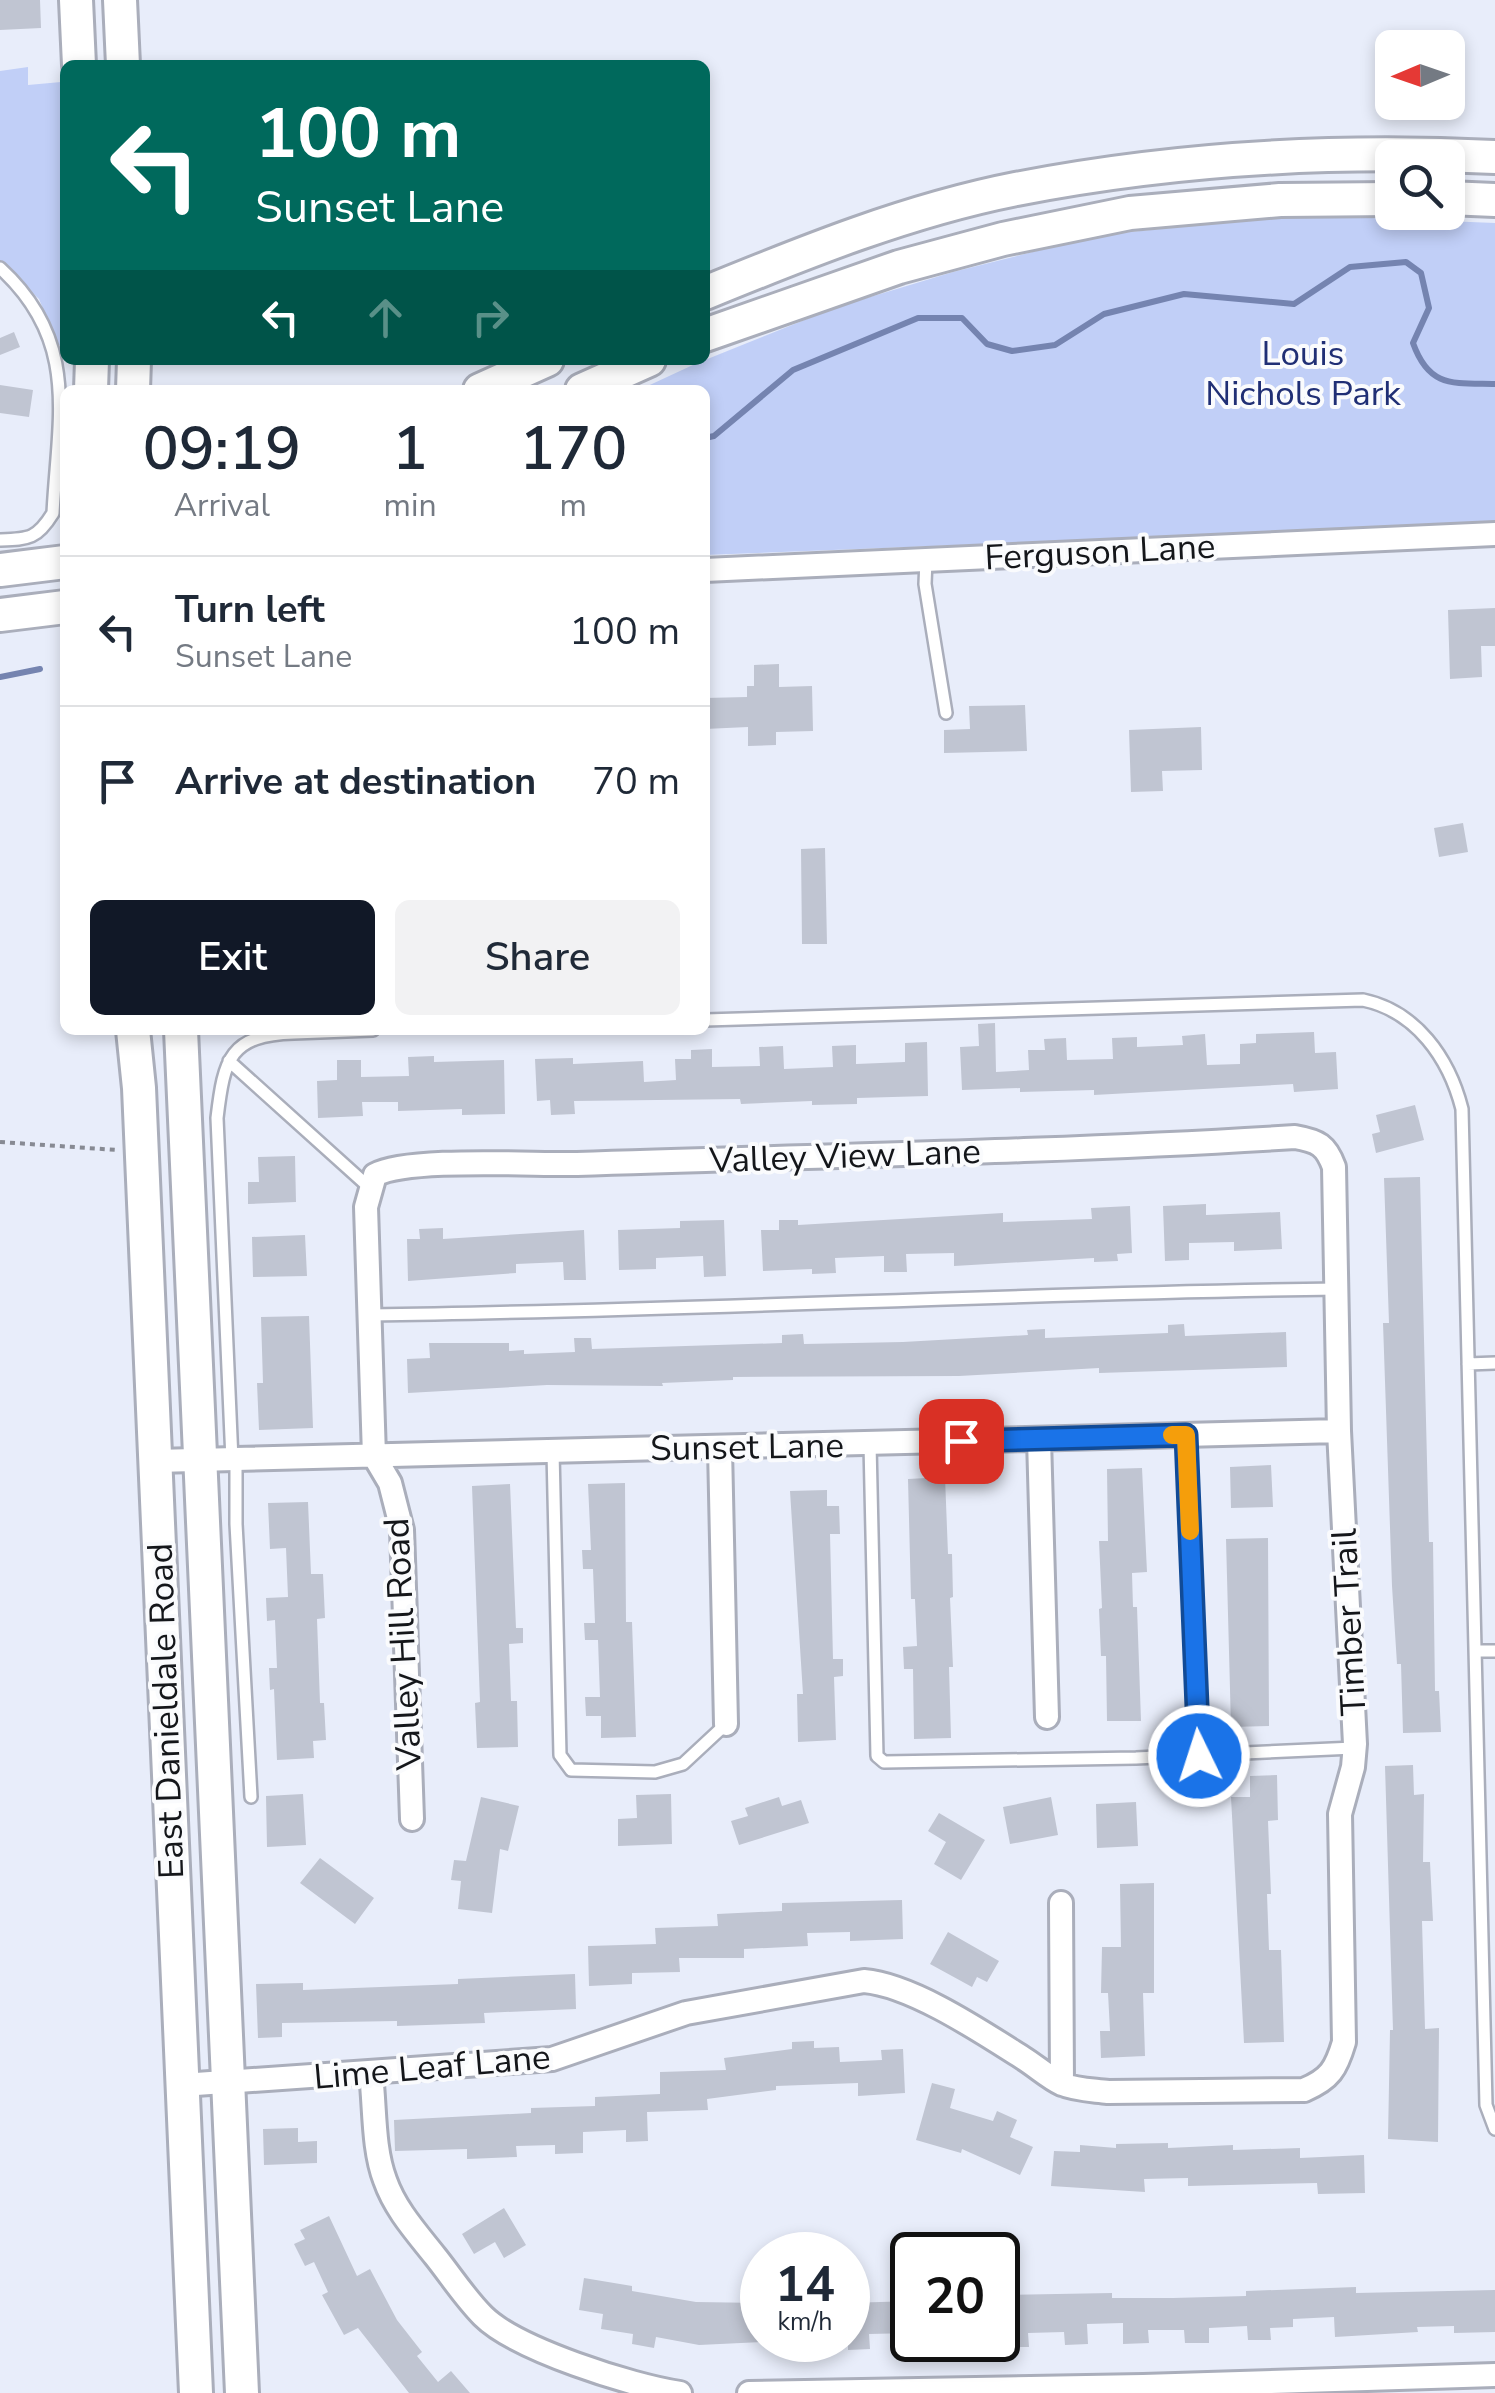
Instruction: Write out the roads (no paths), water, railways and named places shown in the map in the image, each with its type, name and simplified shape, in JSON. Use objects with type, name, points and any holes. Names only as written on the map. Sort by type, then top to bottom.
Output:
[{"type":"main road","points":[[76,0],[79,60]]},
{"type":"main road","points":[[120,0],[123,60]]},
{"type":"main road","points":[[710,291],[850,237],[1014,189],[1184,164],[1302,153],[1495,157]]},
{"type":"main road","points":[[1302,153],[1303,200]]},
{"type":"main road","points":[[710,333],[899,268],[1003,238],[1130,213],[1303,200],[1375,199]]},
{"type":"main road","points":[[1465,199],[1495,200]]},
{"type":"main road","points":[[491,385],[537,365]]},
{"type":"main road","points":[[593,385],[638,365]]},
{"type":"main road","points":[[0,570],[60,563]]},
{"type":"main road","points":[[0,615],[60,608]]},
{"type":"main road","name":"East Danieldale Road","points":[[133,1035],[142,1152],[196,2393]]},
{"type":"main road","name":"East Danieldale Road","points":[[181,1035],[187,1152],[223,1460],[228,2081],[242,2393]]},
{"type":"main road","points":[[142,1152],[187,1152]]},
{"type":"street","name":"Ferguson Lane","points":[[710,570],[1495,534]]},
{"type":"street","name":"Valley View Lane","points":[[372,1181],[387,1168],[414,1165],[1158,1146],[1296,1136],[1316,1141]]},
{"type":"street","name":"Timber Trail","points":[[1304,2090],[1326,2080],[1336,2068],[1344,2042],[1340,1814],[1353,1768],[1354,1748],[1339,1431],[1334,1167],[1327,1148],[1316,1141]]},
{"type":"street","name":"Valley Hill Road","points":[[372,1181],[366,1207],[374,1456],[390,1482],[402,1530],[412,1819]]},
{"type":"street","name":"Sunset Lane","points":[[155,1461],[1339,1431]]},
{"type":"street","points":[[1039,1439],[1047,1718]]},
{"type":"street","points":[[720,1448],[726,1724]]},
{"type":"street","points":[[1062,1904],[1062,2084]]},
{"type":"street","name":"Lime Leaf Lane","points":[[182,2085],[552,2060],[686,2013],[864,1982],[904,1990],[1062,2084],[1108,2092],[1304,2090]]},
{"type":"street","points":[[372,2074],[383,2176],[392,2197],[407,2222],[484,2317],[510,2336],[609,2376],[642,2387],[680,2393]]},
{"type":"street","points":[[750,2393],[1143,2386],[1495,2374]]},
{"type":"lane","points":[[0,268],[44,321],[60,386],[53,513],[44,529],[35,535],[0,540]]},
{"type":"lane","points":[[926,560],[926,584],[946,713]]},
{"type":"lane","points":[[710,1020],[1345,1000],[1383,1004],[1414,1022],[1426,1035],[1458,1093],[1462,1109],[1476,1652],[1489,1937],[1486,2105],[1495,2129]]},
{"type":"lane","points":[[251,1797],[236,1524],[223,1460],[217,1118],[229,1061],[239,1046],[257,1035]]},
{"type":"lane","points":[[229,1061],[372,1181]]},
{"type":"lane","points":[[370,1315],[725,1307],[965,1296],[1337,1289]]},
{"type":"lane","points":[[1468,1364],[1495,1363]]},
{"type":"lane","points":[[1186,1435],[1199,1756]]},
{"type":"lane","points":[[870,1444],[877,1756],[884,1762],[1199,1756],[1354,1748]]},
{"type":"lane","points":[[553,1452],[560,1754],[571,1770],[655,1772],[683,1764],[726,1724]]},
{"type":"lane","points":[[1476,1652],[1495,1651]]},
{"type":"waterway","points":[[710,437],[793,370],[918,318],[962,318],[987,344],[1012,351],[1055,345],[1104,314],[1184,294],[1294,304],[1350,267],[1406,262],[1421,273],[1429,308],[1413,343],[1419,358],[1444,380],[1495,384]]},
{"type":"waterway","points":[[0,677],[40,669]]},
{"type":"park label","name":"Louis Nichols Park","points":[[1303,373]]}]
